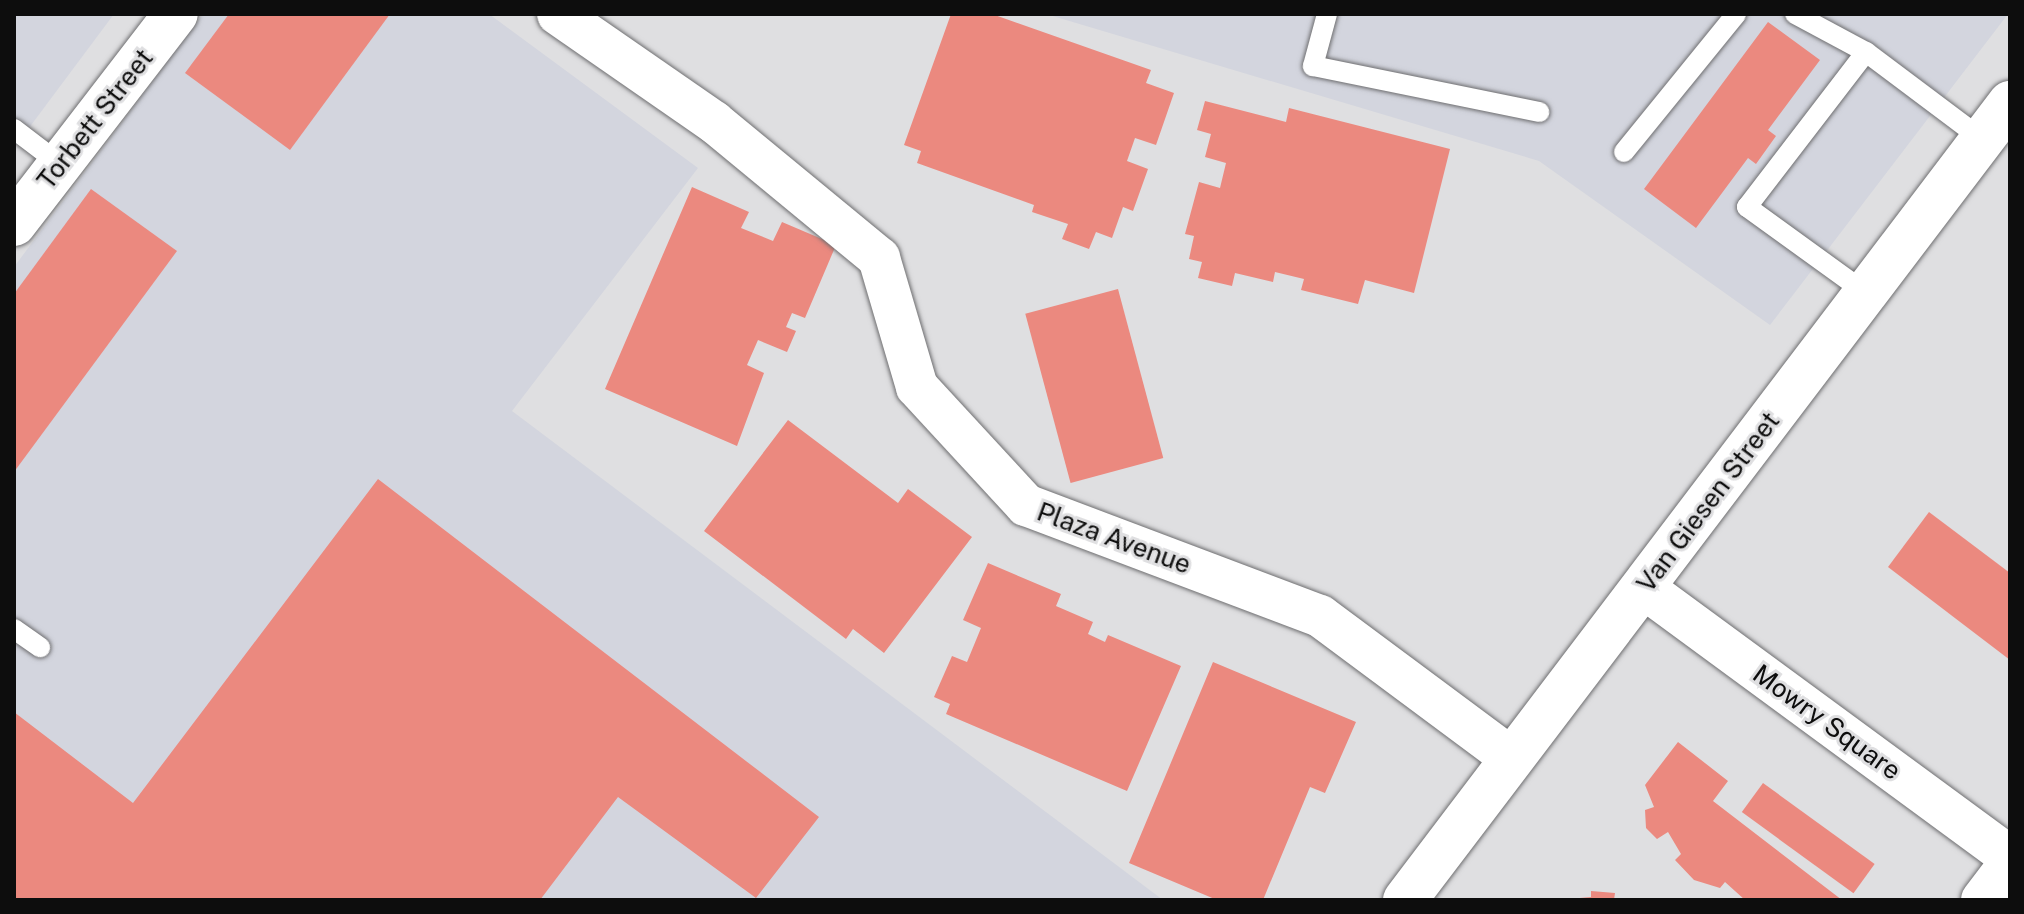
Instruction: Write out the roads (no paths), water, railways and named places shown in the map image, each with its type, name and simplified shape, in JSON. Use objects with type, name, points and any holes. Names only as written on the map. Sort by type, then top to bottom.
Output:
[{"type":"main road","name":"Torbett Street","points":[[14,224],[176,14]]},
{"type":"main road","name":"Van Giesen Street","points":[[1414,897],[1510,757],[1644,588],[2010,103]]},
{"type":"street","name":"Plaza Avenue","points":[[558,14],[714,122],[879,258],[917,387],[1026,505],[1320,616],[1510,757]]},
{"type":"street","name":"Mowry Square","points":[[1644,588],[2010,857]]},
{"type":"street","points":[[1982,900],[2010,863]]},
{"type":"lane","points":[[1327,14],[1313,66],[1539,112]]},
{"type":"lane","points":[[1624,152],[1736,14]]},
{"type":"lane","points":[[1795,14],[1866,52],[1982,139]]},
{"type":"lane","points":[[1866,52],[1747,207],[1866,293]]},
{"type":"lane","points":[[14,129],[60,164]]},
{"type":"lane","points":[[14,629],[40,647]]}]
